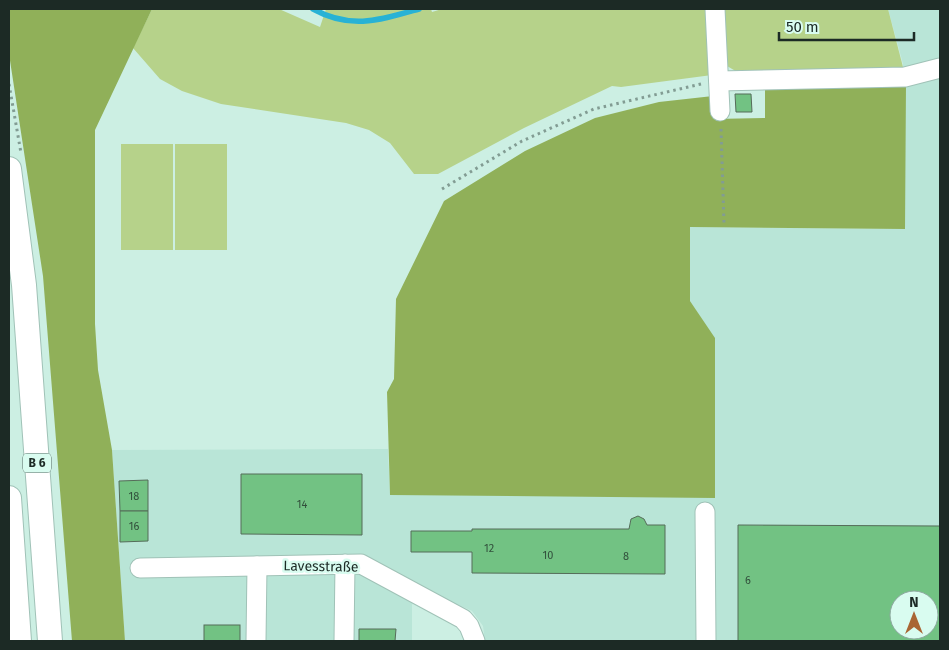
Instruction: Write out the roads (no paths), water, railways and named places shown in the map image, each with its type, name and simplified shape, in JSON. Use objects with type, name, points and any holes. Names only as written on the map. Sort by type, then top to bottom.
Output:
[{"type":"main road","name":"B 6","points":[[9,169],[24,285],[50,641]]},
{"type":"main road","points":[[9,498],[19,641]]},
{"type":"street","points":[[715,9],[720,111]]},
{"type":"street","points":[[719,81],[905,78],[940,68]]},
{"type":"street","points":[[705,512],[706,641]]},
{"type":"street","points":[[344,564],[344,641]]},
{"type":"street","name":"Lavesstraße","points":[[140,568],[361,564],[452,611],[469,626],[475,641]]},
{"type":"street","points":[[256,641],[257,566]]},
{"type":"waterway","points":[[313,9],[340,19],[353,21],[391,17],[419,9]]}]
